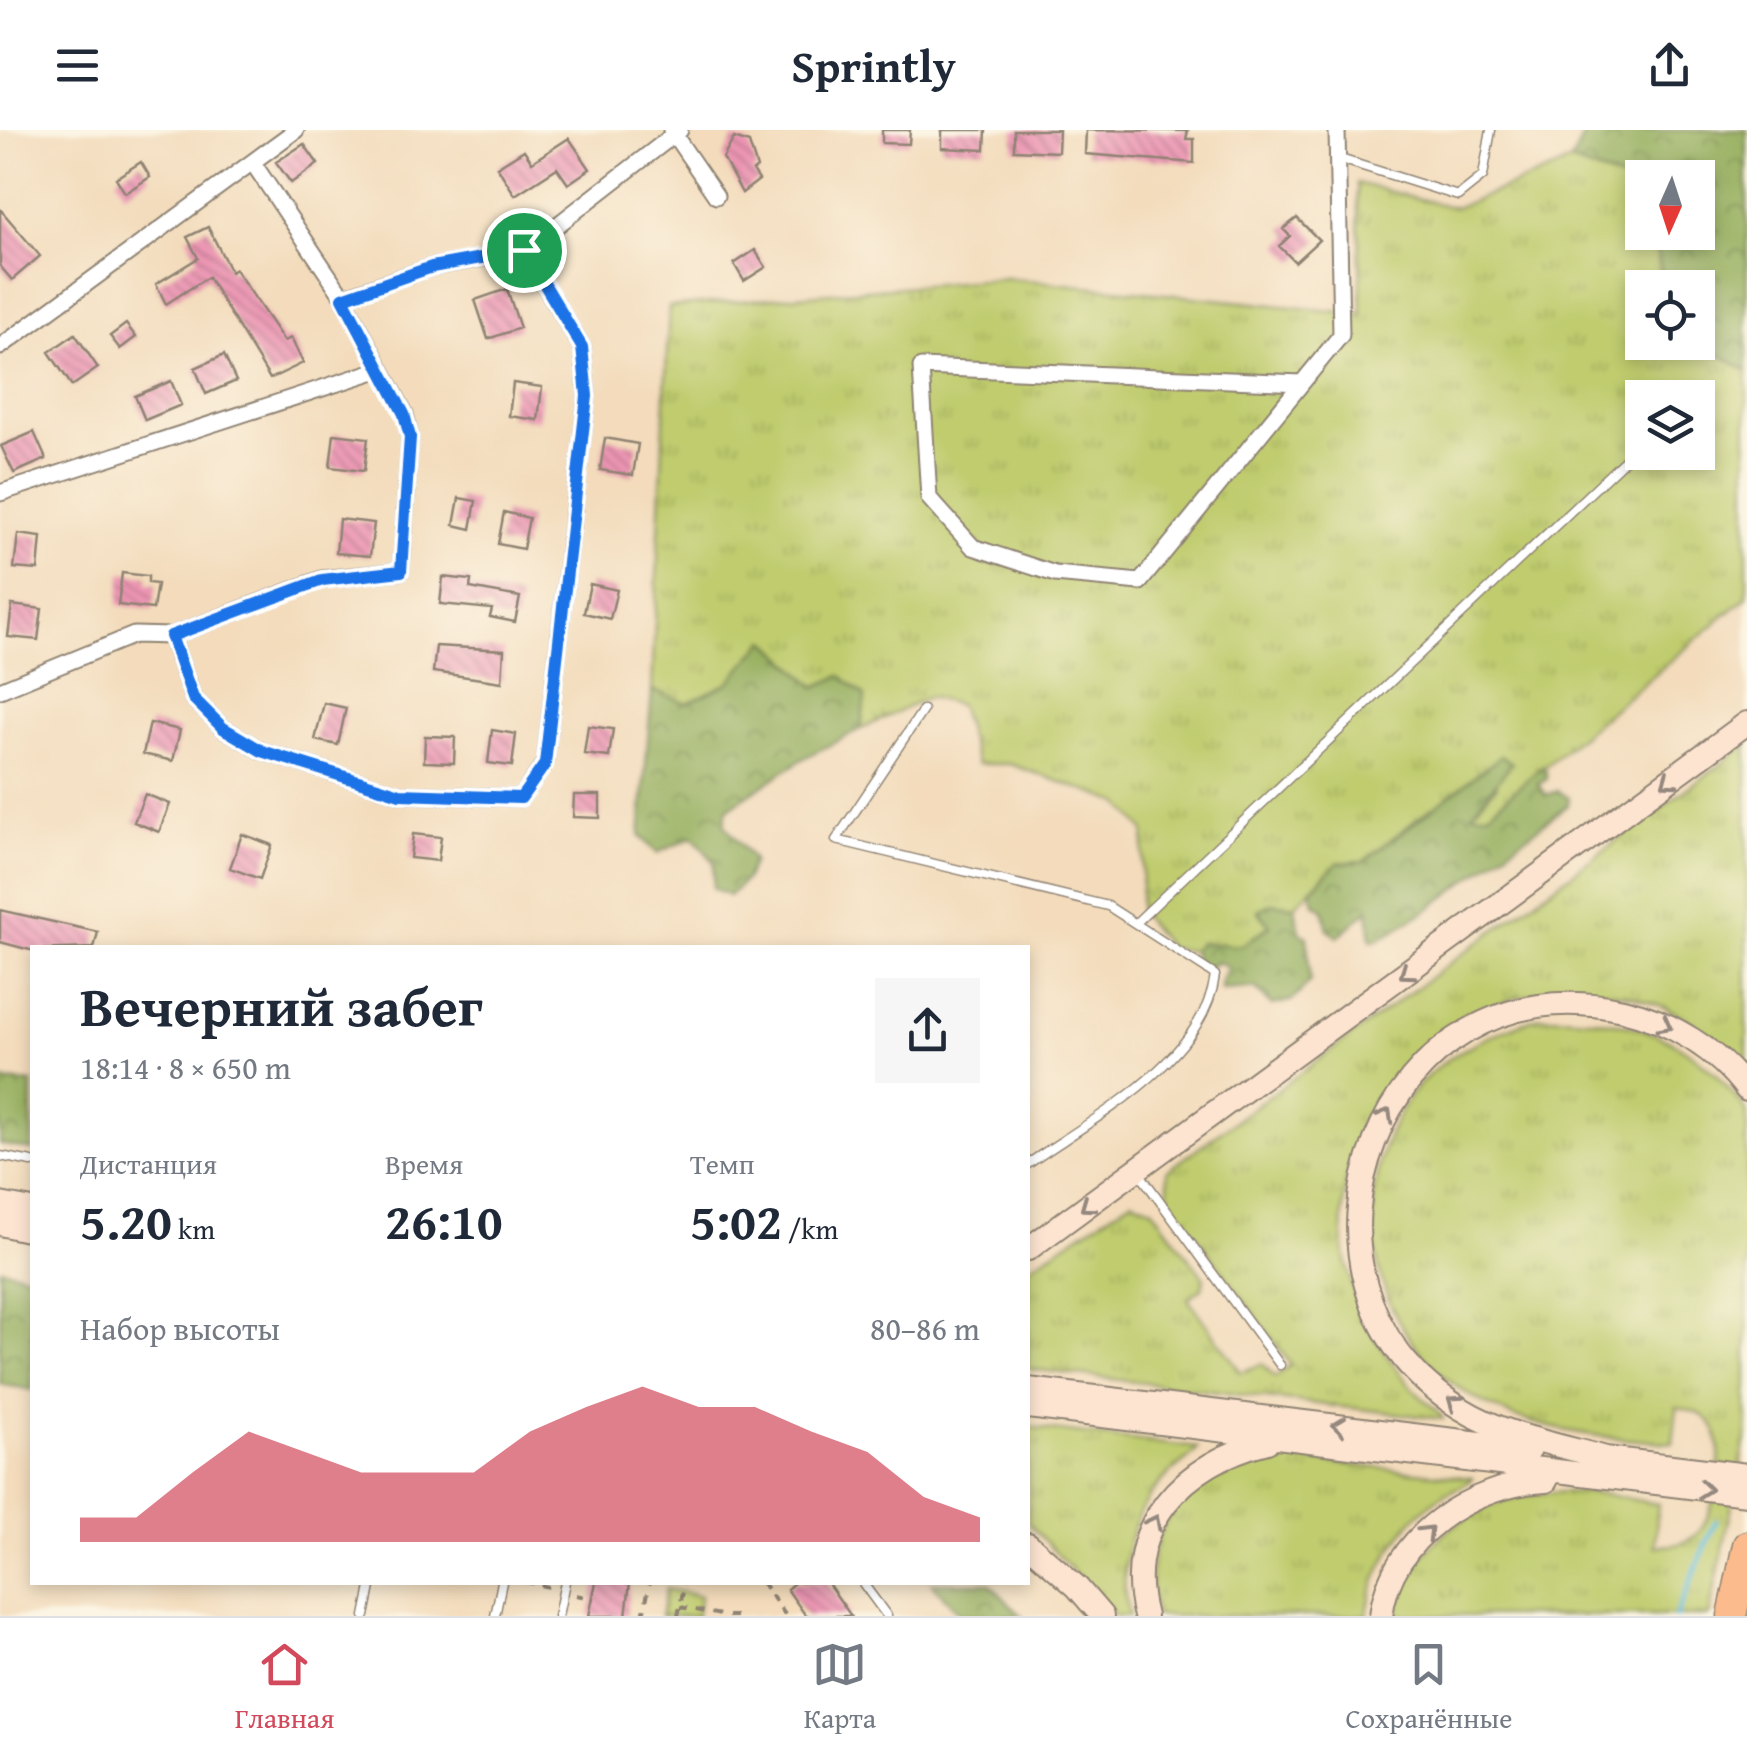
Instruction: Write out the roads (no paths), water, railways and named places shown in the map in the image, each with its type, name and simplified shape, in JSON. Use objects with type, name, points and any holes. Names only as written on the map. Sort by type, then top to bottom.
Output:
[{"type":"highway","points":[[1732,1616],[1747,1545]]},
{"type":"main road","points":[[1030,1248],[1747,724]]},
{"type":"main road","points":[[1608,1468],[1497,1429],[1457,1406],[1423,1379],[1399,1351],[1378,1316],[1362,1265],[1358,1218],[1369,1153],[1405,1082],[1441,1048],[1488,1020],[1537,1006],[1595,1004],[1648,1016],[1698,1043],[1747,1090]]},
{"type":"main road","points":[[0,1204],[30,1210]]},
{"type":"main road","points":[[0,1224],[30,1231]]},
{"type":"main road","points":[[1030,1389],[1665,1475],[1747,1494]]},
{"type":"main road","points":[[1030,1407],[1283,1438],[1608,1468]]},
{"type":"main road","points":[[1146,1616],[1141,1600],[1144,1542],[1164,1503],[1202,1466],[1242,1448],[1283,1438]]},
{"type":"main road","points":[[1382,1616],[1401,1562],[1430,1526],[1471,1497],[1518,1482],[1608,1468]]},
{"type":"main road","points":[[1665,1475],[1747,1474]]},
{"type":"main road","points":[[1030,1546],[1077,1586],[1102,1616]]},
{"type":"street","points":[[0,346],[296,130]]},
{"type":"street","points":[[1302,383],[922,367],[929,498],[973,547],[1055,574],[1140,582],[1302,383],[1341,335],[1337,130]]},
{"type":"street","points":[[343,298],[432,267],[524,250],[675,131],[716,196]]},
{"type":"street","points":[[0,690],[134,635],[171,636],[322,580],[401,571],[410,437],[404,414],[343,298],[253,163]]},
{"type":"street","points":[[171,636],[193,698],[223,728],[262,751],[400,794],[521,798],[545,764],[587,396],[582,347],[524,250]]},
{"type":"street","points":[[3,485],[380,369]]},
{"type":"lane","points":[[1337,158],[1458,196],[1483,176],[1491,130]]},
{"type":"lane","points":[[1138,921],[1625,460]]},
{"type":"lane","points":[[923,710],[836,840],[1108,906],[1138,921],[1215,975],[1212,1003],[1158,1072],[1030,1163]]},
{"type":"lane","points":[[0,1156],[30,1162]]},
{"type":"lane","points":[[1137,1170],[1280,1365]]},
{"type":"lane","points":[[365,1616],[371,1585]]},
{"type":"lane","points":[[495,1616],[501,1585]]},
{"type":"lane","points":[[864,1585],[887,1616]]},
{"type":"lane","points":[[558,1616],[564,1588]]},
{"type":"waterway","points":[[1676,1616],[1716,1521]]}]
